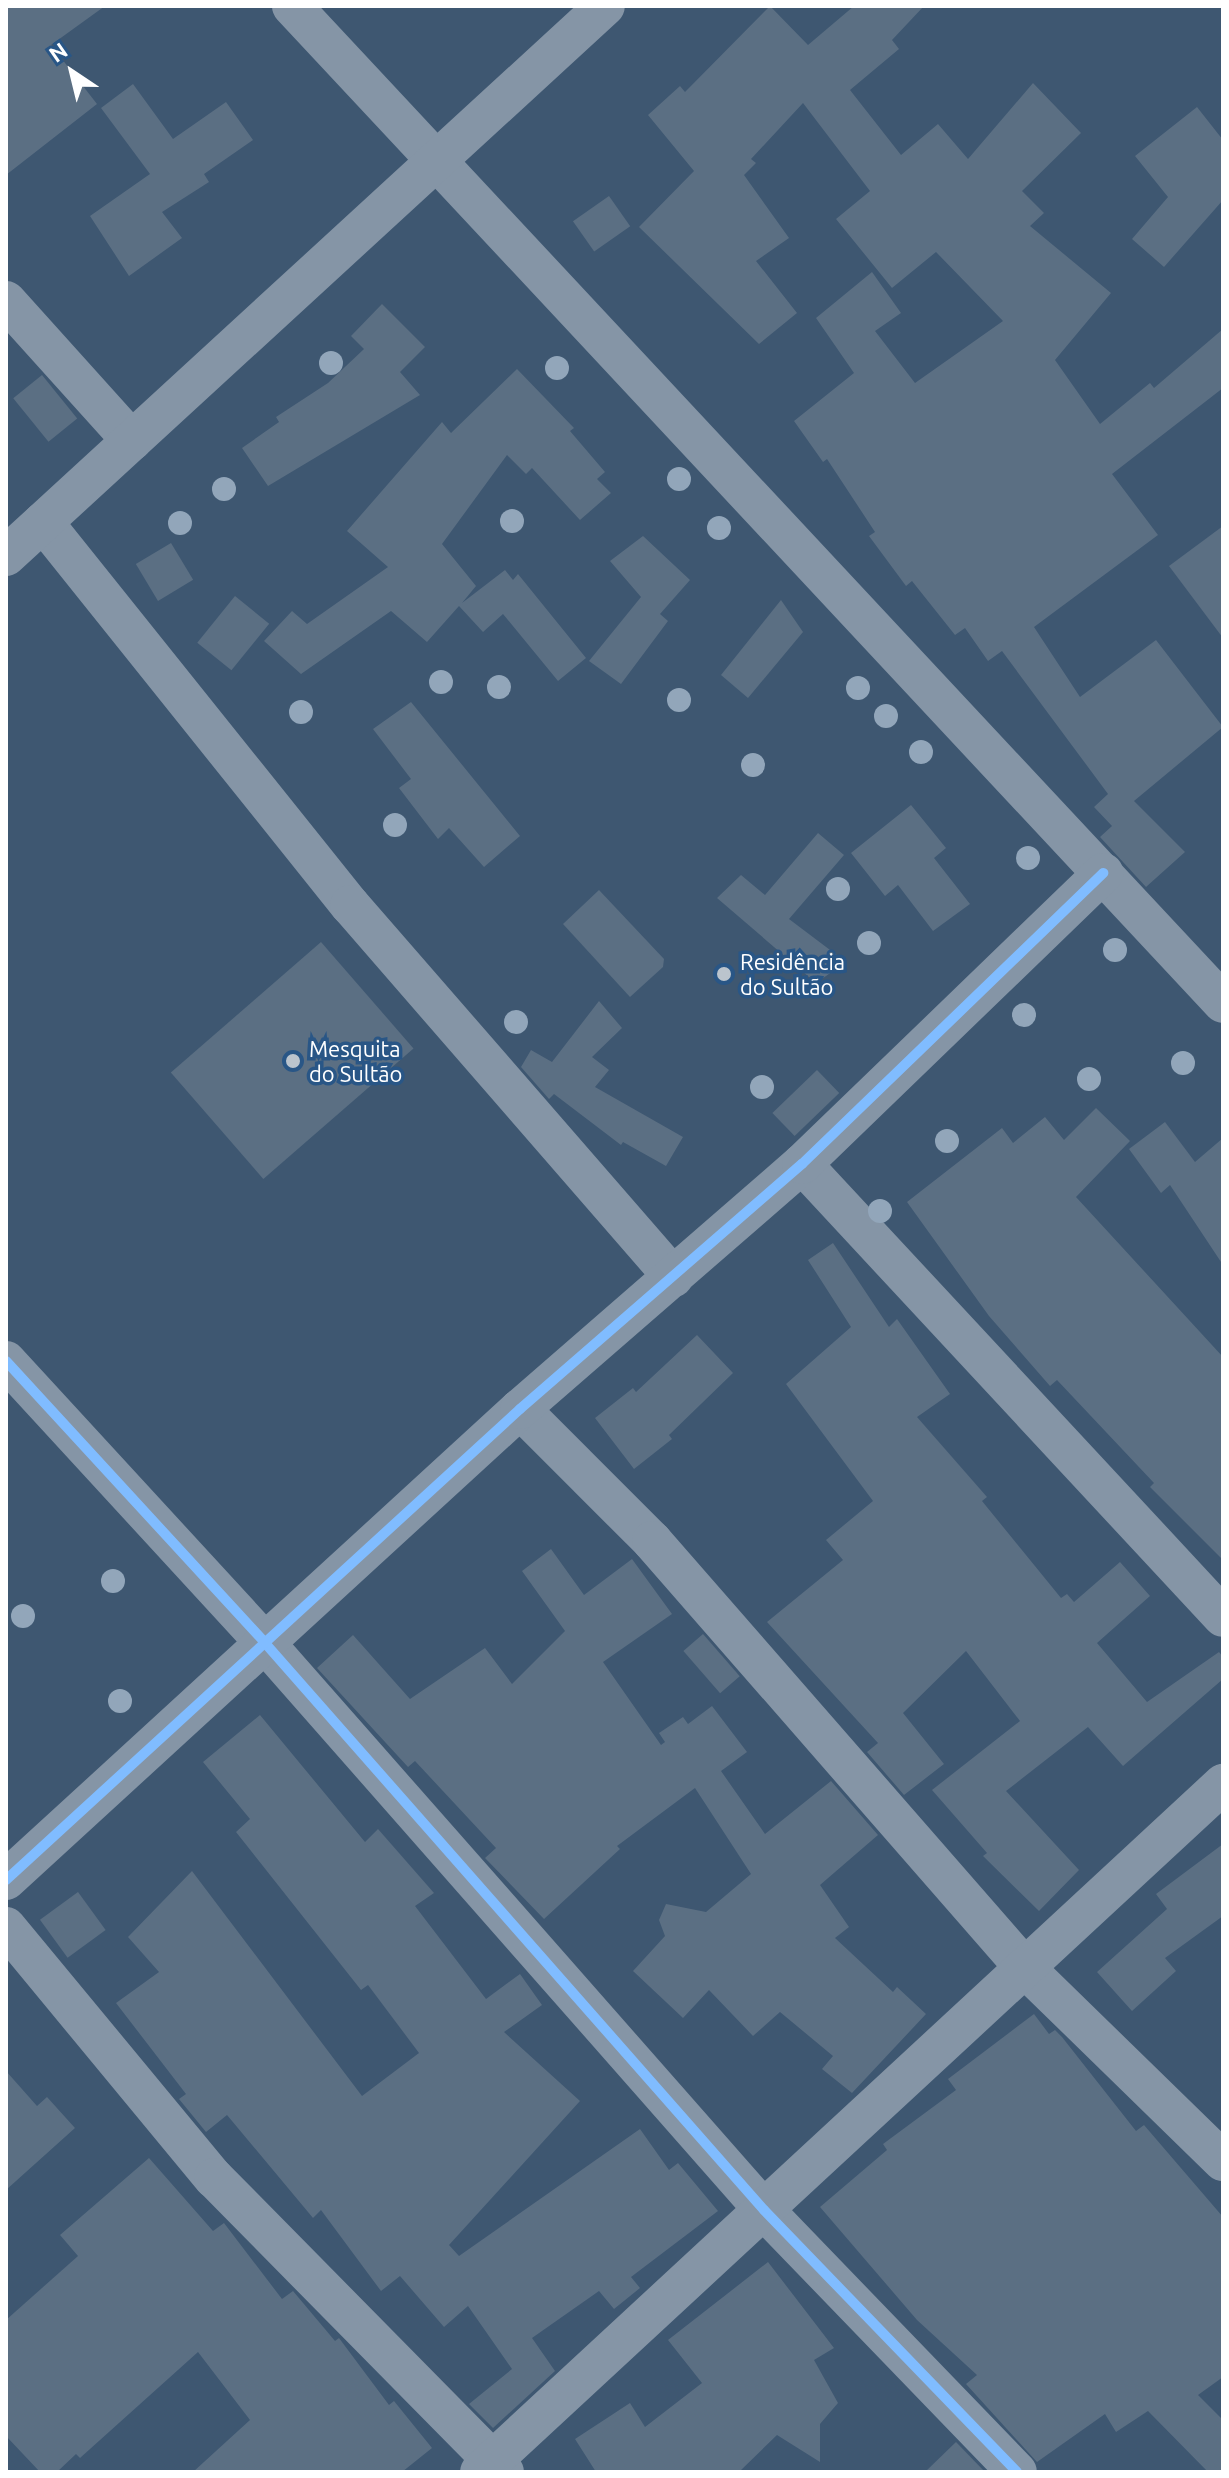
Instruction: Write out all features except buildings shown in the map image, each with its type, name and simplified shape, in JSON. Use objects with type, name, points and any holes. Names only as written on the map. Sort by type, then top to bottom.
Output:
[{"type":"street","points":[[292,6],[1223,1003]]},
{"type":"street","points":[[6,556],[605,6]]},
{"type":"street","points":[[6,301],[132,441]]},
{"type":"street","points":[[43,522],[350,905],[673,1277]]},
{"type":"street","points":[[6,1880],[520,1409],[802,1164],[1103,873]]},
{"type":"street","points":[[802,1164],[1223,1617]]},
{"type":"street","points":[[6,1361],[265,1643],[764,2210],[1017,2472]]},
{"type":"street","points":[[520,1409],[652,1541],[1024,1967],[1223,2161]]},
{"type":"street","points":[[6,1927],[214,2178],[492,2468],[764,2210],[1223,1784]]},
{"type":"cycle path","points":[[6,1880],[520,1409],[802,1164],[1103,873]]},
{"type":"cycle path","points":[[6,1361],[265,1643],[764,2210],[1017,2472]]},
{"type":"place","name":"Residência do Sultão","points":[[724,974]]},
{"type":"place","name":"Mesquita do Sultão","points":[[293,1061]]}]
